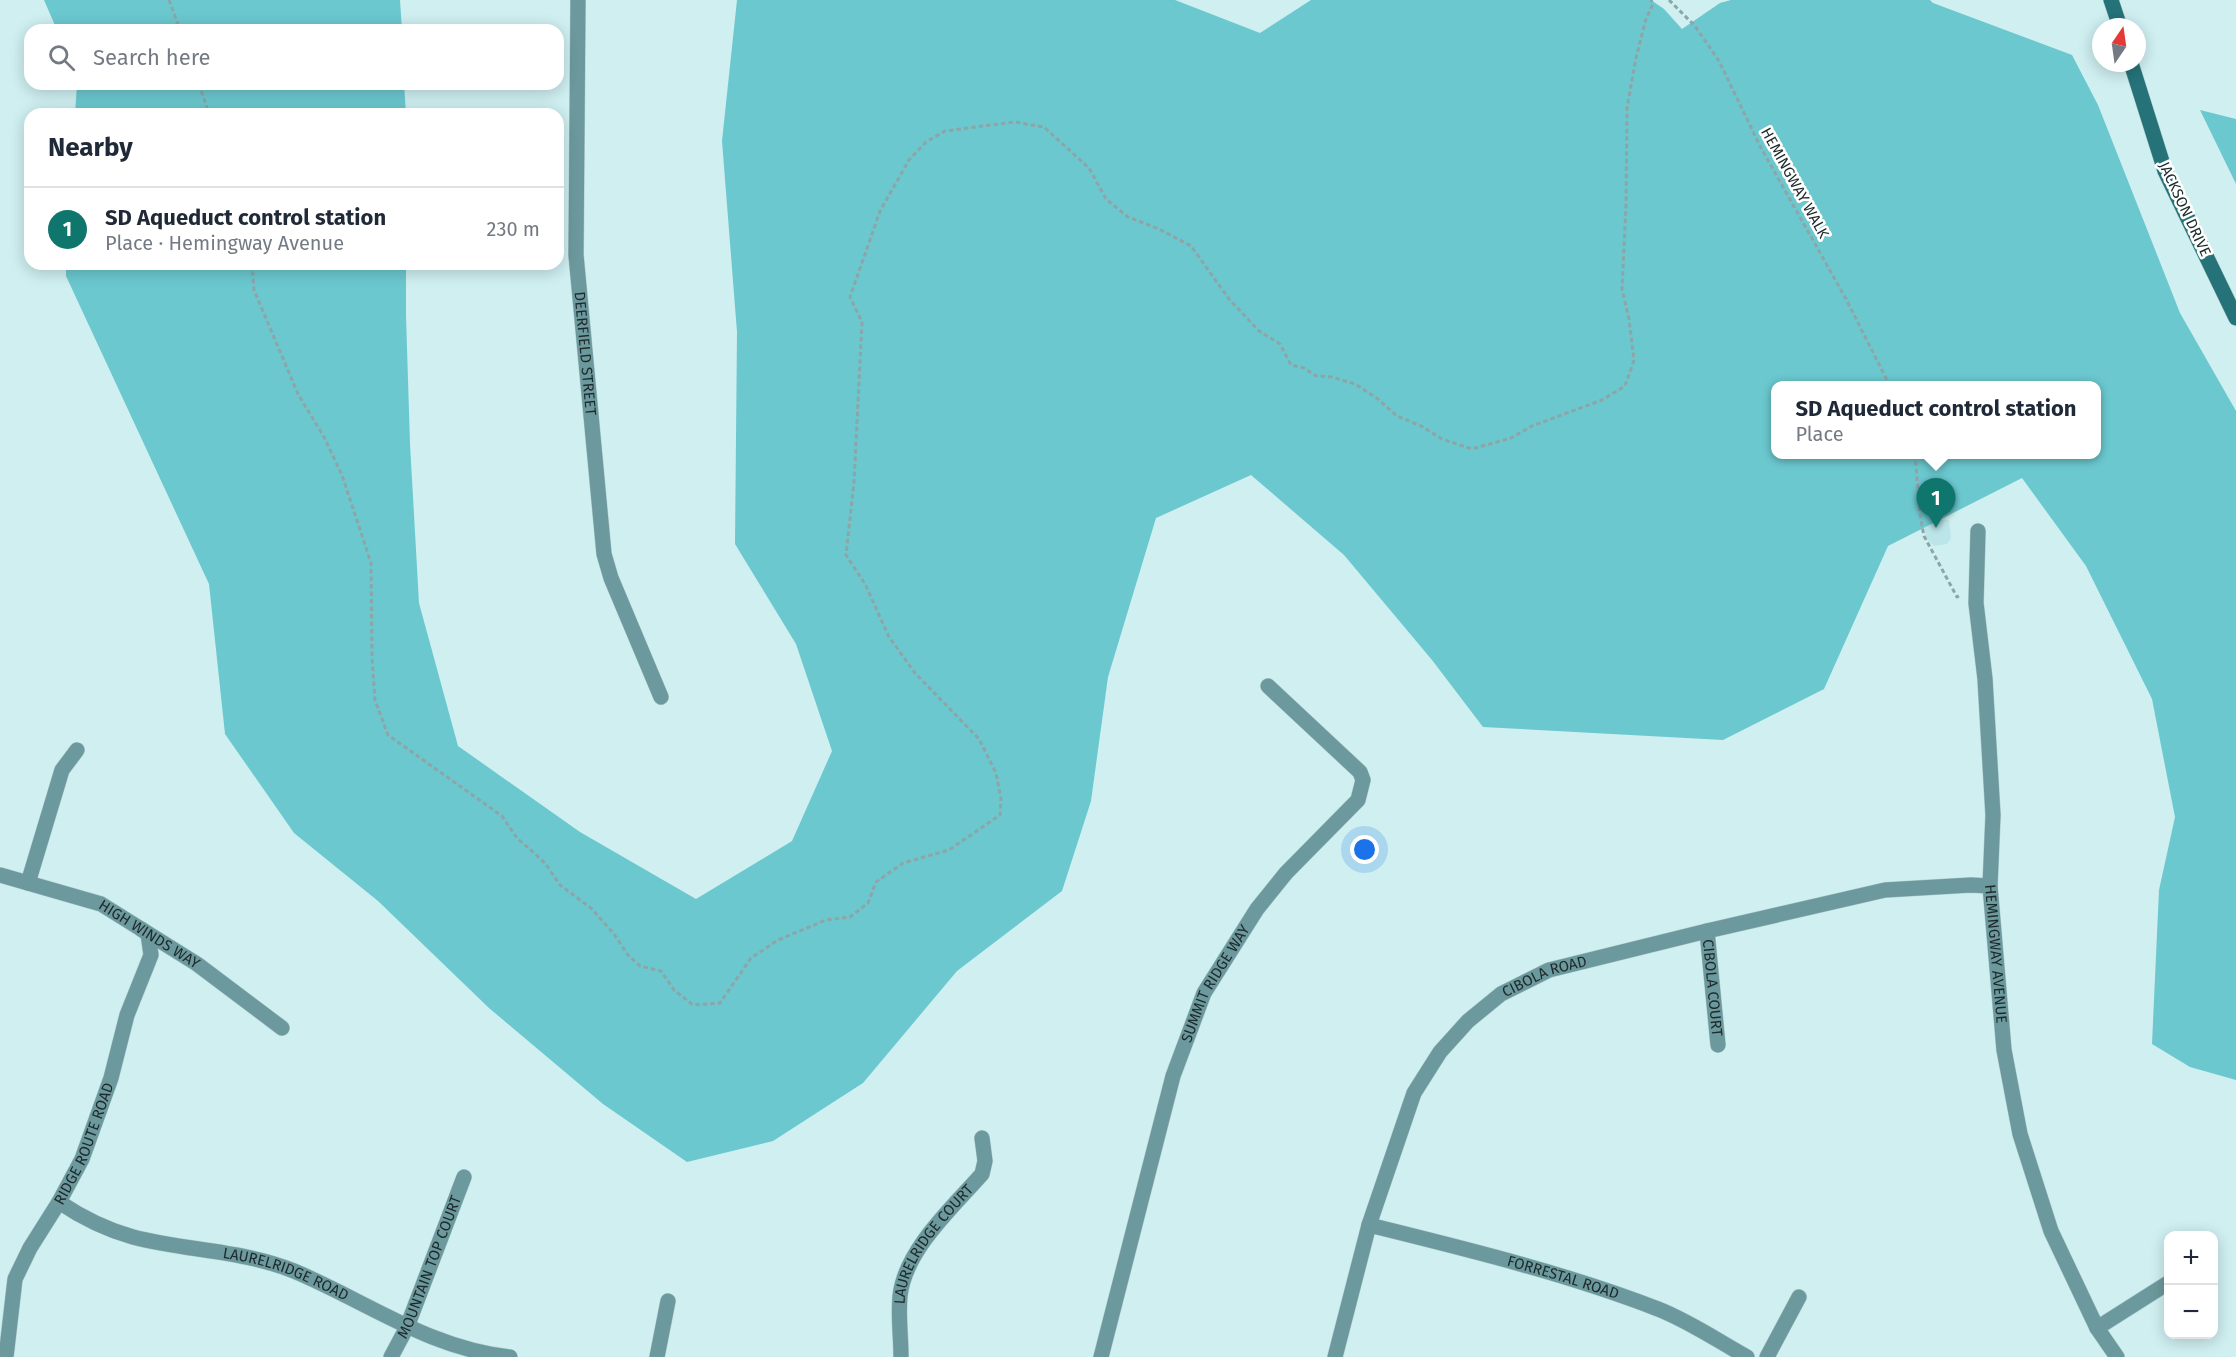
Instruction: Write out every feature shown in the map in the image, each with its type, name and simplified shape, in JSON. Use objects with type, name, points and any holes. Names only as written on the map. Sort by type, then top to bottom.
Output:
[{"type":"main road","points":[[2111,0],[2117,18]]},
{"type":"main road","name":"JACKSON DRIVE","points":[[2134,72],[2165,171],[2236,318]]},
{"type":"street","name":"DEERFIELD STREET","points":[[578,0],[576,255],[604,554],[611,578],[661,697]]},
{"type":"street","name":"HEMINGWAY AVENUE","points":[[1978,531],[1976,596],[1985,678],[1993,815],[1990,886],[2004,1050],[2020,1134],[2051,1231],[2097,1328],[2117,1357]]},
{"type":"street","name":"SUMMIT RIDGE WAY","points":[[1101,1357],[1173,1076],[1204,993],[1257,909],[1286,873],[1358,801],[1363,780],[1360,772],[1268,686]]},
{"type":"street","points":[[28,883],[62,770],[77,750]]},
{"type":"street","name":"HIGH WINDS WAY","points":[[0,874],[101,904],[197,964],[282,1028]]},
{"type":"street","name":"CIBOLA ROAD","points":[[1335,1357],[1369,1225],[1414,1093],[1440,1052],[1468,1021],[1501,994],[1549,970],[1885,890],[1990,886]]},
{"type":"street","name":"RIDGE ROUTE ROAD","points":[[6,1357],[15,1279],[30,1248],[59,1202],[82,1159],[111,1078],[127,1015],[152,955],[148,934],[141,929]]},
{"type":"street","name":"CIBOLA COURT","points":[[1707,931],[1718,1045]]},
{"type":"street","name":"LAURELRIDGE COURT","points":[[902,1357],[900,1297],[906,1271],[923,1242],[982,1174],[984,1161],[982,1138]]},
{"type":"street","name":"MOUNTAIN TOP COURT","points":[[391,1357],[407,1327],[464,1177]]},
{"type":"street","name":"LAURELRIDGE ROAD","points":[[59,1202],[78,1214],[132,1237],[250,1256],[294,1271],[407,1327],[443,1342],[510,1357]]},
{"type":"street","name":"FORRESTAL ROAD","points":[[1369,1225],[1525,1266],[1660,1310],[1747,1357]]},
{"type":"street","points":[[2097,1328],[2166,1285]]},
{"type":"street","points":[[1767,1357],[1798,1297]]},
{"type":"street","points":[[657,1357],[668,1301]]},
{"type":"path","points":[[169,0],[178,24]]},
{"type":"path","points":[[252,270],[254,290],[298,394],[324,437],[342,475],[371,563],[375,700],[388,735],[502,816],[517,838],[545,863],[560,885],[591,908],[614,934],[628,955],[640,966],[661,970],[674,990],[693,1005],[720,1003],[751,958],[778,940],[826,920],[850,917],[868,903],[876,882],[903,863],[949,850],[1000,815],[1001,799],[996,773],[979,739],[915,673],[889,638],[865,584],[846,555],[854,482],[862,322],[850,297],[880,211],[909,160],[926,142],[945,131],[1014,122],[1044,127],[1089,168],[1106,199],[1128,217],[1159,229],[1191,246],[1230,299],[1259,331],[1280,344],[1291,365],[1304,368],[1316,376],[1332,377],[1355,384],[1378,399],[1397,416],[1421,426],[1442,439],[1472,449],[1511,438],[1532,426],[1602,400],[1624,386],[1634,360],[1629,319],[1622,289],[1627,108],[1636,58],[1646,19],[1653,4],[1651,0]]},
{"type":"path","name":"HEMINGWAY WALK","points":[[1669,0],[1695,26],[1719,61],[1760,146],[1846,299],[1887,381]]},
{"type":"path","points":[[201,90],[206,108]]},
{"type":"path","points":[[1916,459],[1920,515],[1924,536],[1957,597],[1976,596]]},
{"type":"shaded area","points":[[44,0],[400,0],[402,24],[54,24]]},
{"type":"shaded area","points":[[737,0],[1175,0],[1260,33],[1311,0],[1651,0],[1664,9],[1682,29],[1720,3],[1731,0],[1930,0],[2072,55],[2098,105],[2180,313],[2236,411],[2236,1080],[2190,1067],[2152,1044],[2159,890],[2175,817],[2152,699],[2086,566],[2022,478],[1888,546],[1824,689],[1723,740],[1483,727],[1432,660],[1344,555],[1251,475],[1156,518],[1108,677],[1091,801],[1062,891],[957,971],[863,1083],[773,1141],[687,1162],[603,1104],[489,1008],[378,901],[294,833],[225,734],[209,584],[66,276],[66,270],[406,270],[410,444],[419,603],[458,746],[580,832],[696,899],[792,841],[832,751],[796,644],[735,544],[737,332],[722,141]]},
{"type":"shaded area","points":[[77,90],[404,90],[406,108],[75,108]]},
{"type":"shaded area","points":[[2200,110],[2236,119],[2236,184]]},
{"type":"shaded area","points":[[1923,518],[1949,520],[1951,538],[1947,544],[1934,546],[1926,538]]},
{"type":"place","name":"SD Aqueduct control station","points":[[1936,528]]}]
